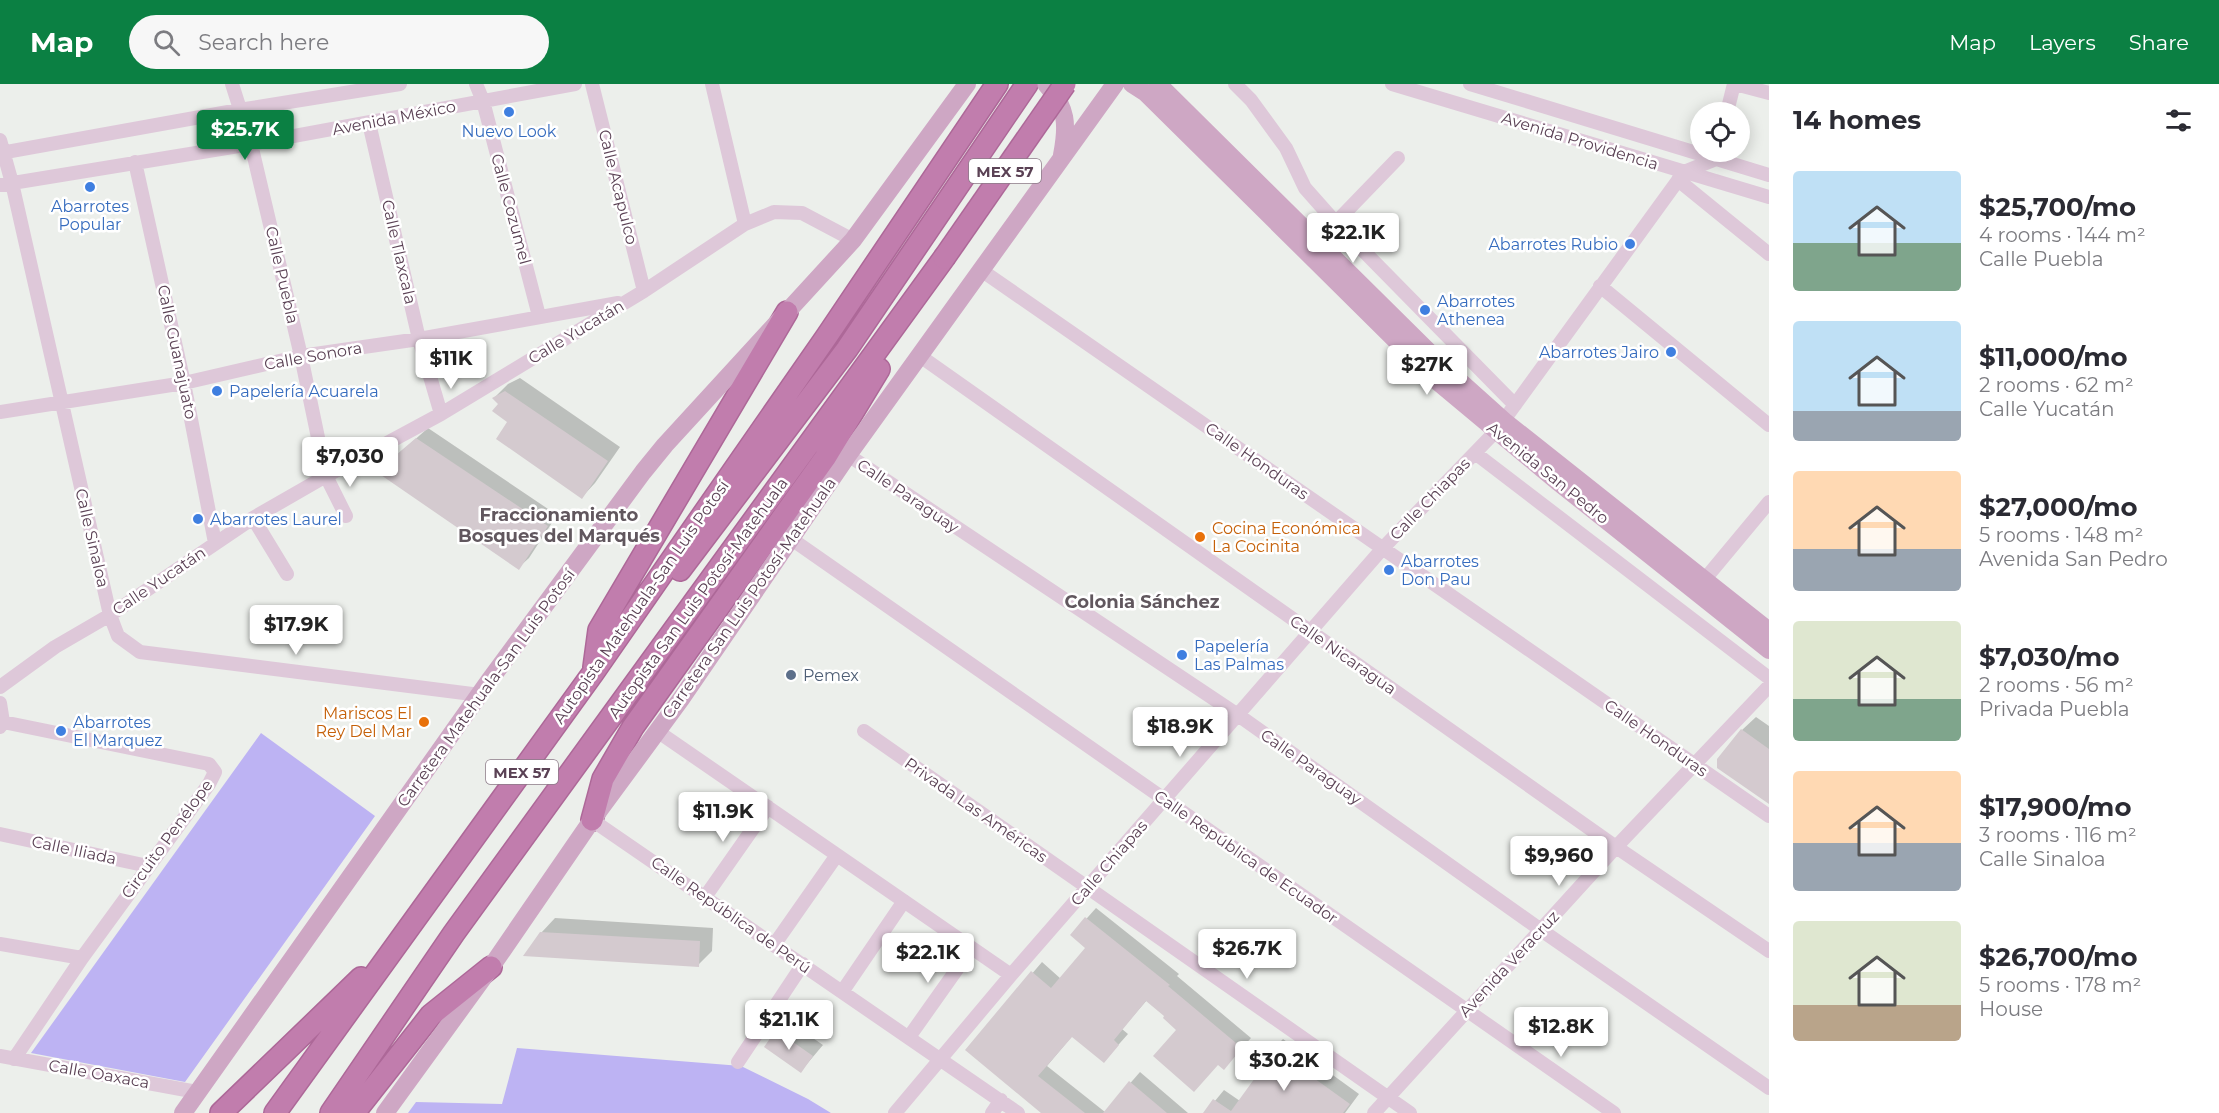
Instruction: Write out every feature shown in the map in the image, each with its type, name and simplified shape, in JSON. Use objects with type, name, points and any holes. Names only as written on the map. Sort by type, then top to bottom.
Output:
[{"type":"highway","name":"MEX 57","points":[[772,432],[997,84]]},
{"type":"highway","points":[[772,432],[847,349],[1027,84]]},
{"type":"highway","name":"Autopista San Luis Potosí-Matehuala","points":[[331,1113],[461,924],[802,456],[1065,84]]},
{"type":"highway","points":[[592,820],[603,779],[633,727],[825,458],[944,258]]},
{"type":"highway","points":[[599,664],[599,630],[788,312]]},
{"type":"highway","name":"Autopista Matehuala-San Luis Potosí","points":[[275,1113],[599,664],[641,622],[772,432]]},
{"type":"highway","points":[[221,1113],[402,938]]},
{"type":"highway","points":[[354,1113],[431,1015],[491,967]]},
{"type":"main road","points":[[948,84],[949,106]]},
{"type":"main road","name":"Carretera Matehuala-San Luis Potosí","points":[[183,1113],[480,695],[665,445],[853,240],[967,84]]},
{"type":"main road","points":[[1046,84],[1057,97],[1065,116],[1066,136],[1062,156]]},
{"type":"main road","name":"Carretera San Luis Potosí-Matehuala","points":[[385,1113],[491,967],[592,820],[681,699],[848,455],[1115,84]]},
{"type":"main road","name":"Avenida San Pedro","points":[[1132,84],[1146,93],[1446,369],[1500,426],[1700,586],[1769,650]]},
{"type":"main road","name":"Avenida San Pedro","points":[[1158,84],[1311,247]]},
{"type":"main road","name":"Avenida San Pedro","points":[[1700,586],[1769,631]]},
{"type":"street","name":"Calle Puebla","points":[[232,84],[251,144],[301,356],[326,476],[346,516]]},
{"type":"street","name":"Avenida México","points":[[1,148],[400,84]]},
{"type":"street","name":"Calle Cozumel","points":[[476,84],[483,101],[538,316]]},
{"type":"street","name":"Avenida México","points":[[6,184],[251,144],[575,84]]},
{"type":"street","name":"Calle Acapulco","points":[[592,84],[644,291]]},
{"type":"street","points":[[712,84],[745,225]]},
{"type":"street","points":[[1235,84],[1251,100],[1286,148],[1305,188],[1336,223],[1515,405]]},
{"type":"street","name":"Avenida Providencia","points":[[1392,84],[1410,87],[1681,176],[1769,197]]},
{"type":"street","name":"Avenida Providencia","points":[[1470,84],[1690,147]]},
{"type":"street","points":[[1730,102],[1735,84],[1769,93]]},
{"type":"street","name":"Calle Tlaxcala","points":[[369,123],[420,339],[441,414]]},
{"type":"street","name":"Calle Sinaloa","points":[[1,148],[6,184],[62,402],[110,615],[118,636],[140,652],[480,695]]},
{"type":"street","points":[[1311,247],[1398,158]]},
{"type":"street","name":"Calle Guanajuato","points":[[135,162],[184,383],[215,543]]},
{"type":"street","points":[[1705,162],[1681,176],[1769,254]]},
{"type":"street","name":"Avenida Providencia","points":[[1735,162],[1769,175]]},
{"type":"street","name":"Calle Chiapas","points":[[895,1113],[1011,975],[1383,548],[1500,426],[1681,176]]},
{"type":"street","name":"Calle Yucatán","points":[[0,687],[55,647],[110,615],[253,518],[441,414],[644,291],[745,225],[774,212],[802,213],[853,240]]},
{"type":"street","name":"Calle Honduras","points":[[981,270],[1769,816]]},
{"type":"street","points":[[1600,286],[1769,424]]},
{"type":"street","name":"Calle Sonora","points":[[0,412],[184,383],[301,356],[420,339],[626,302]]},
{"type":"street","name":"Calle Nicaragua","points":[[920,356],[1616,847],[1769,951]]},
{"type":"street","points":[[1475,453],[1769,678]]},
{"type":"street","name":"Calle Paraguay","points":[[848,455],[1238,715],[1769,1088]]},
{"type":"street","points":[[1700,586],[1769,502]]},
{"type":"street","points":[[253,518],[287,573]]},
{"type":"street","name":"Calle República de Ecuador","points":[[790,538],[1614,1113]]},
{"type":"street","name":"Avenida Veracruz","points":[[1374,1113],[1616,847],[1769,686]]},
{"type":"street","points":[[0,703],[2,724]]},
{"type":"street","name":"Circuito Penélope","points":[[2,724],[209,764],[215,772],[209,784],[7,1057]]},
{"type":"street","points":[[657,731],[1011,975]]},
{"type":"street","name":"Privada Las Américas","points":[[864,731],[1410,1113]]},
{"type":"street","points":[[705,897],[768,807]]},
{"type":"street","name":"Calle República de Perú","points":[[592,820],[1018,1113]]},
{"type":"street","name":"Calle Iliada","points":[[0,834],[148,866]]},
{"type":"street","points":[[774,945],[837,855]]},
{"type":"street","points":[[842,992],[904,901]]},
{"type":"street","points":[[0,944],[82,958]]},
{"type":"street","points":[[909,1037],[972,948]]},
{"type":"street","points":[[738,1062],[803,964]]},
{"type":"street","name":"Calle Oaxaca","points":[[7,1057],[197,1092]]},
{"type":"street","points":[[992,1113],[1001,1100]]},
{"type":"shaded area","points":[[261,733],[375,816],[185,1082],[31,1053]]},
{"type":"shaded area","points":[[517,1048],[741,1066],[831,1113],[408,1113],[416,1102],[502,1104]]},
{"type":"building","points":[[505,391],[608,461],[582,499],[496,439],[507,422],[492,411],[498,404],[492,398]]},
{"type":"building","points":[[416,438],[548,526],[519,570],[378,473]]},
{"type":"building","points":[[1741,729],[1769,749],[1769,804],[1717,768],[1717,759]]},
{"type":"building","points":[[1085,917],[1170,985],[1168,986],[1242,1048],[1224,1070],[1218,1065],[1194,1092],[1153,1056],[1176,1030],[1146,1001],[1114,1040],[1119,1045],[1104,1063],[1072,1037],[1038,1076],[1085,1113],[1041,1113],[965,1050],[1031,971],[1051,988],[1085,948],[1070,935]]},
{"type":"building","points":[[540,932],[700,941],[699,967],[523,956]]},
{"type":"building","points":[[776,1030],[813,1056],[801,1073],[764,1047]]},
{"type":"building","points":[[1272,1048],[1350,1104],[1343,1113],[1203,1113],[1213,1099],[1231,1111],[1260,1071],[1258,1069]]},
{"type":"building","points":[[1129,1081],[1167,1113],[1103,1113]]},
{"type":"place","name":"Nuevo Look","points":[[509,112]]},
{"type":"place","name":"Abarrotes Popular","points":[[90,187]]},
{"type":"place","name":"Abarrotes Rubio","points":[[1630,244]]},
{"type":"place","name":"Abarrotes Athenea","points":[[1425,310]]},
{"type":"place","name":"Abarrotes Jairo","points":[[1671,352]]},
{"type":"place","name":"Papelería Acuarela","points":[[217,391]]},
{"type":"place","name":"Abarrotes Laurel","points":[[198,519]]},
{"type":"place","name":"Cocina Económica La Cocinita","points":[[1200,537]]},
{"type":"place","name":"Abarrotes Don Pau","points":[[1389,570]]},
{"type":"place","name":"Papelería Las Palmas","points":[[1182,655]]},
{"type":"place","name":"Pemex","points":[[791,675]]},
{"type":"place","name":"Mariscos El Rey Del Mar","points":[[424,722]]},
{"type":"place","name":"Abarrotes El Marquez","points":[[61,731]]},
{"type":"district","name":"Fraccionamiento Bosques del Marqués","points":[[559,525]]},
{"type":"district","name":"Colonia Sánchez","points":[[1142,602]]}]
